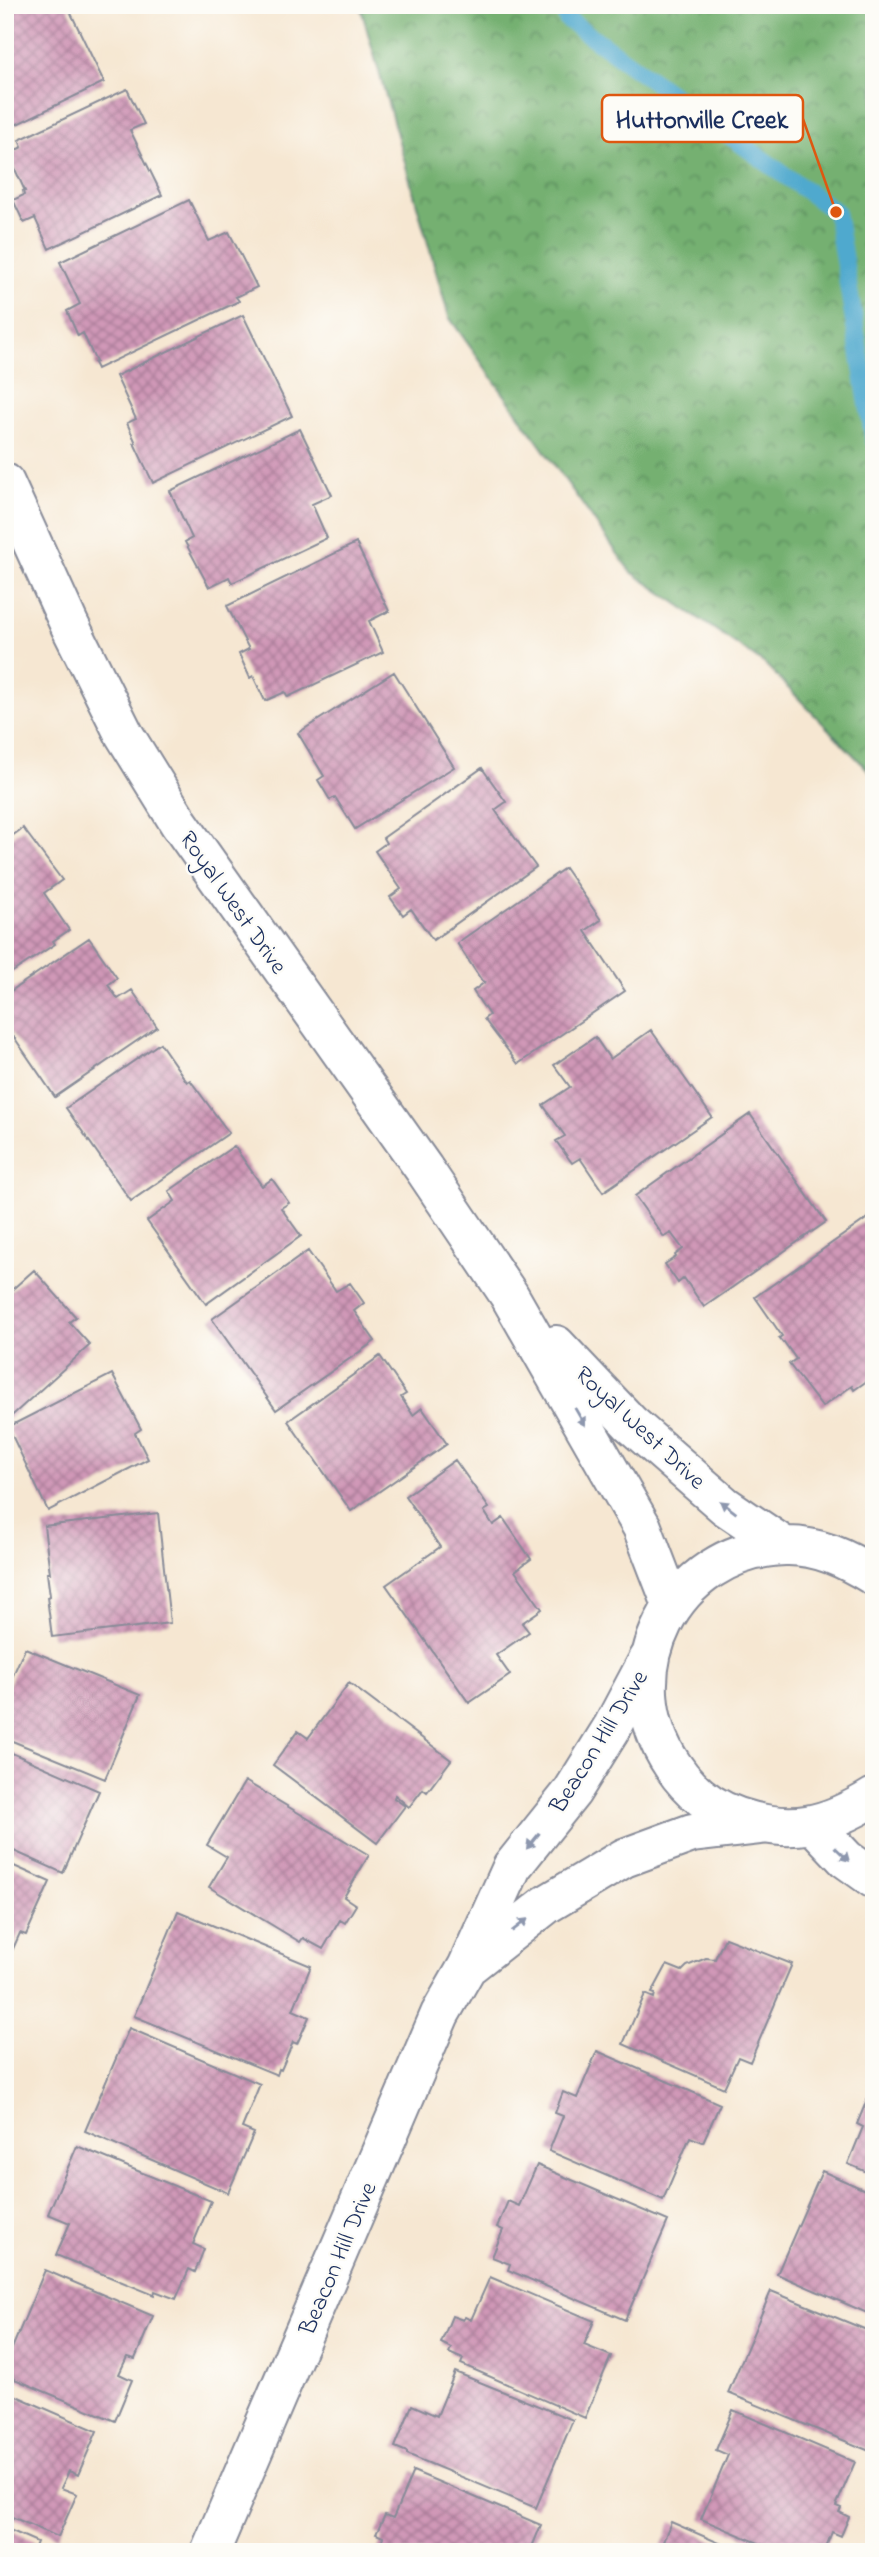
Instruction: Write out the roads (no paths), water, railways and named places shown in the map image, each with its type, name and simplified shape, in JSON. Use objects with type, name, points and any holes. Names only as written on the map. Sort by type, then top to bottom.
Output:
[{"type":"street","name":"Royal West Drive","points":[[8,496],[124,734],[179,823],[424,1169],[509,1295],[642,1527],[672,1605]]},
{"type":"street","name":"Royal West Drive","points":[[509,1295],[630,1423],[726,1506],[784,1546]]},
{"type":"street","points":[[874,1576],[857,1555],[784,1546],[741,1554],[702,1574],[672,1605],[658,1631],[648,1660],[647,1704],[659,1747],[684,1783],[719,1811],[761,1825],[787,1828],[814,1825],[849,1813],[874,1797]]},
{"type":"street","name":"Beacon Hill Drive","points":[[210,2552],[440,2014],[467,1967],[512,1867],[572,1792],[613,1726],[648,1660]]},
{"type":"street","name":"Beacon Hill Drive","points":[[467,1967],[547,1904],[624,1858],[692,1833],[761,1825]]},
{"type":"street","points":[[814,1825],[846,1859],[874,1879]]},
{"type":"waterway","points":[[564,5],[567,19],[836,212],[874,440]]},
{"type":"place","name":"Huttonville Creek","points":[[836,212]]}]
